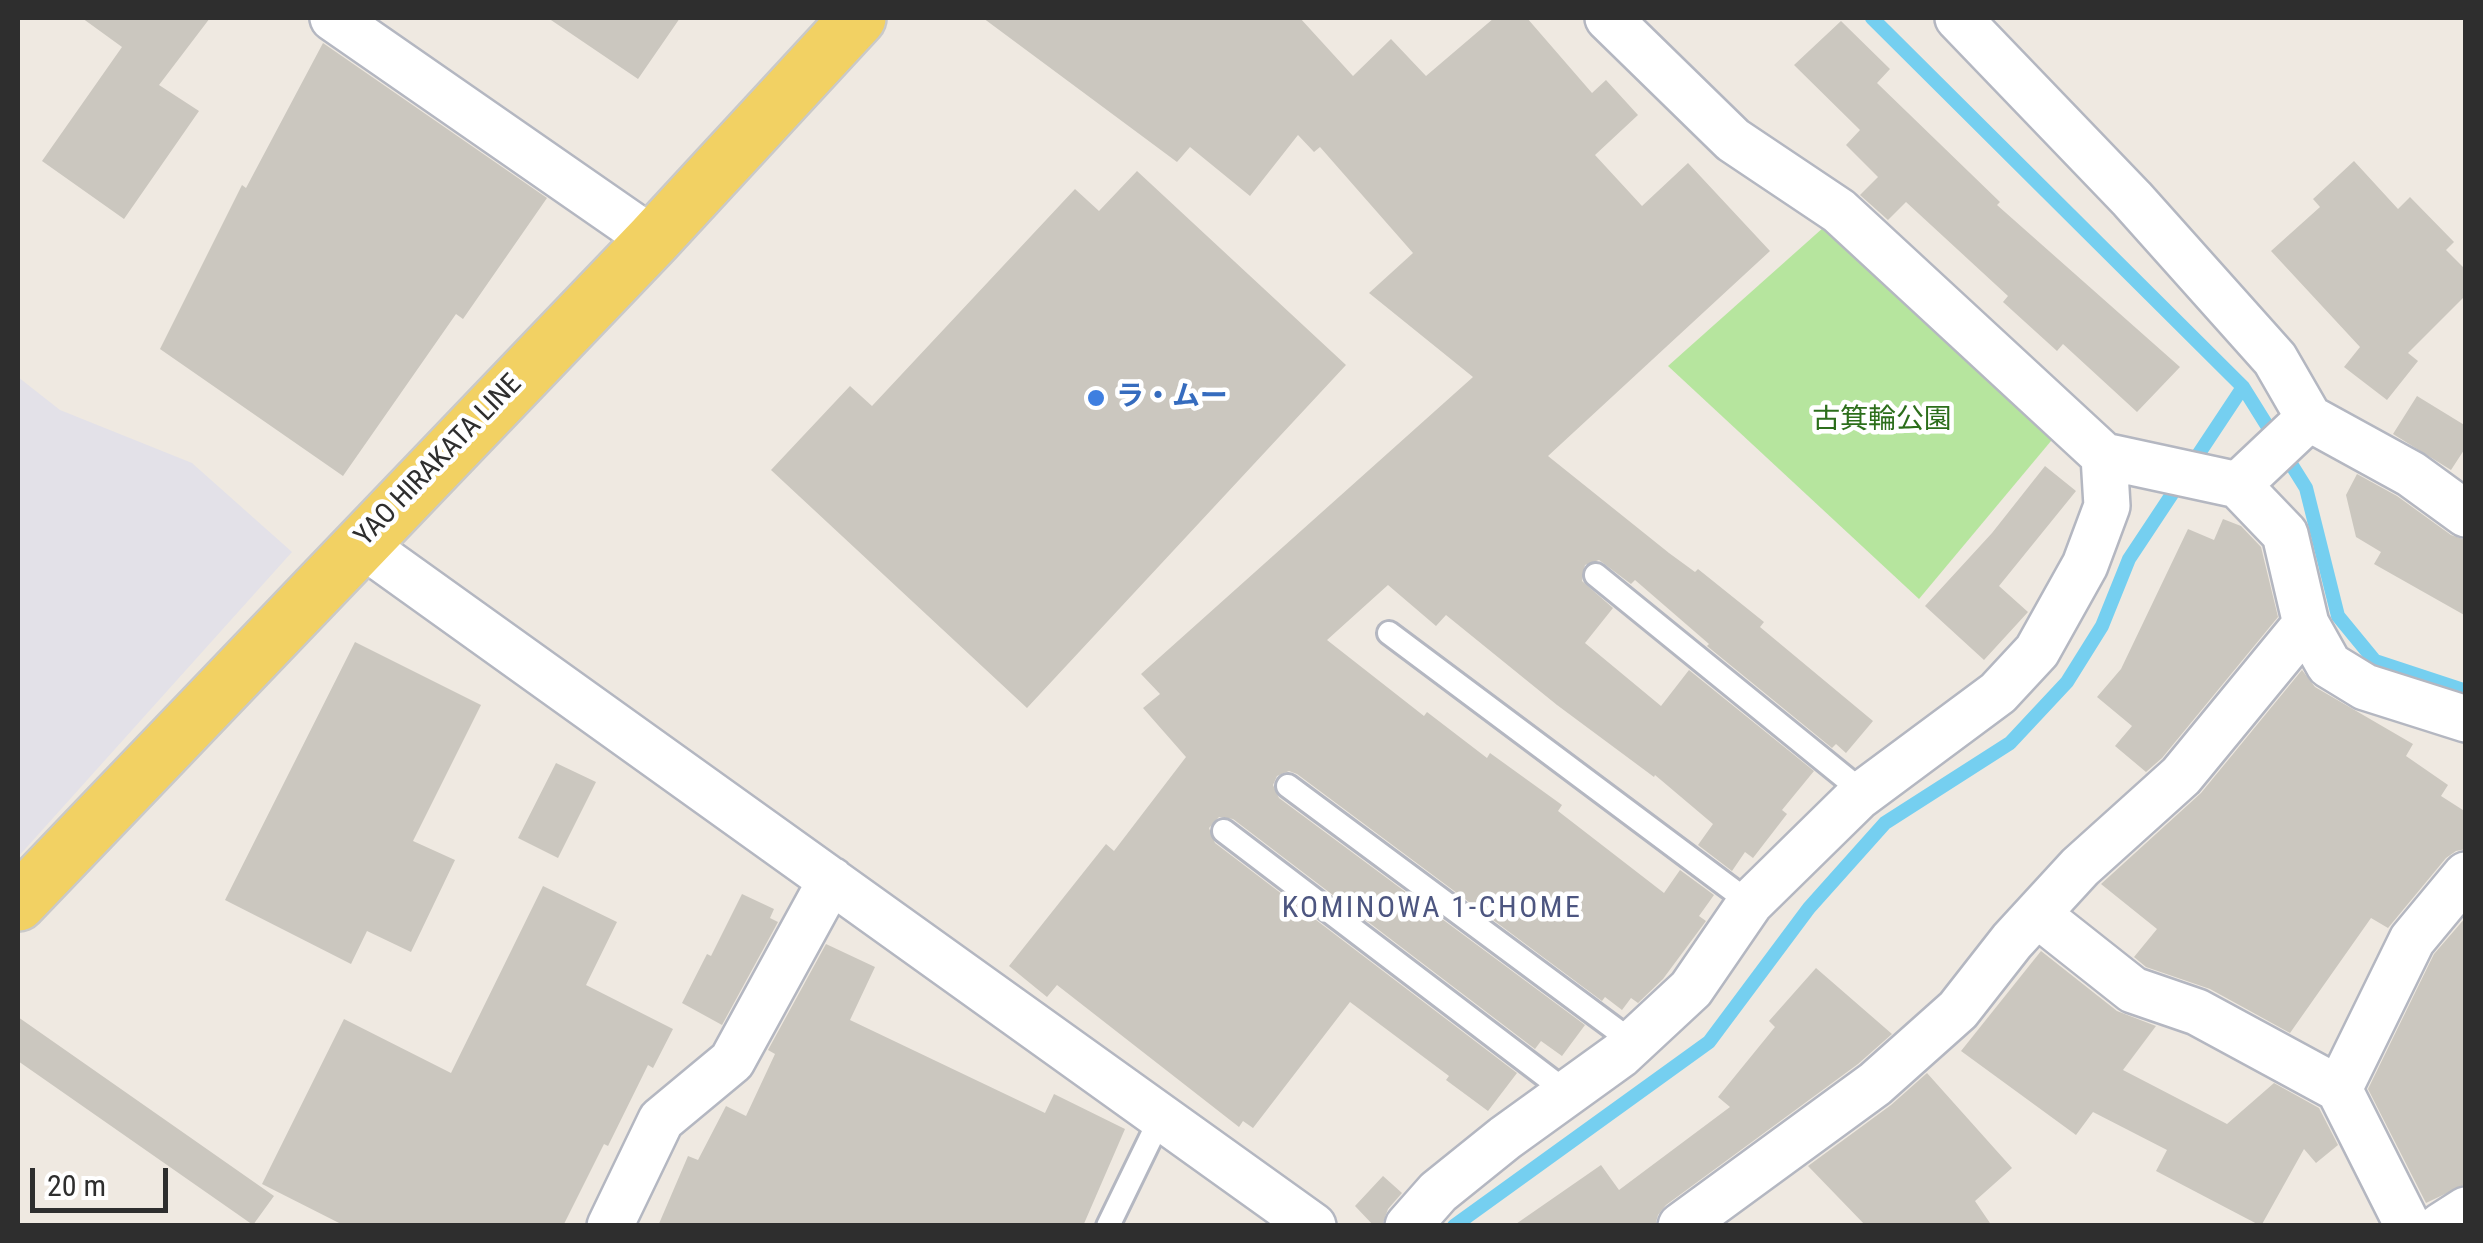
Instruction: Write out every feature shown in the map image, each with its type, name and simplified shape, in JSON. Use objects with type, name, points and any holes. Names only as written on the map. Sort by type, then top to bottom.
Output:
[{"type":"main road","name":"YAO HIRAKATA LINE","points":[[18,903],[653,240],[858,18]]},
{"type":"street","points":[[333,18],[653,240]]},
{"type":"street","points":[[1608,18],[1733,140],[1839,211],[2104,456],[2238,485],[2285,534],[2306,624],[2330,664],[2365,687],[2466,719]]},
{"type":"street","points":[[1958,18],[2132,199],[2275,358],[2309,418],[2412,474],[2466,514]]},
{"type":"street","points":[[2238,485],[2309,418]]},
{"type":"street","points":[[1408,1226],[1438,1192],[1634,1043],[1691,989],[1750,902],[1864,793],[1998,692],[2038,651],[2085,565],[2107,506],[2104,456]]},
{"type":"street","points":[[360,543],[1313,1226]]},
{"type":"street","points":[[1681,1226],[1875,1084],[1958,1010],[2080,867],[2181,776],[2306,624]]},
{"type":"street","points":[[2339,1089],[2412,940],[2466,876]]},
{"type":"street","points":[[610,1226],[661,1120],[732,1061],[830,880]]},
{"type":"street","points":[[2037,914],[2133,990],[2197,1012],[2339,1089],[2408,1226]]},
{"type":"street","points":[[2441,1226],[2466,1210]]},
{"type":"lane","points":[[1596,575],[1864,793]]},
{"type":"lane","points":[[1389,633],[1750,902]]},
{"type":"lane","points":[[1288,786],[1634,1043]]},
{"type":"lane","points":[[1224,830],[1568,1093]]},
{"type":"lane","points":[[1108,1226],[1162,1117]]},
{"type":"shaded area","points":[[18,377],[60,410],[192,463],[292,552],[18,857]]},
{"type":"green space","name":"古箕輪公園","points":[[1824,227],[2056,435],[1919,599],[1668,366]]},
{"type":"building","points":[[82,18],[210,18],[159,85],[199,111],[124,219],[42,161],[122,47]]},
{"type":"building","points":[[548,18],[680,18],[638,79]]},
{"type":"building","points":[[983,18],[1300,18],[1353,76],[1391,39],[1426,76],[1494,18],[1527,18],[1592,93],[1606,80],[1638,115],[1595,155],[1642,206],[1688,163],[1770,251],[1548,456],[1669,553],[1695,572],[1698,569],[1764,622],[1760,627],[1873,721],[1846,753],[1836,744],[1832,748],[1707,646],[1635,580],[1631,584],[1599,560],[1585,565],[1582,581],[1613,608],[1585,643],[1661,706],[1689,670],[1814,771],[1782,810],[1787,814],[1753,858],[1745,852],[1732,871],[1698,845],[1713,824],[1655,775],[1557,705],[1446,615],[1436,626],[1388,585],[1327,640],[1424,716],[1427,712],[1487,758],[1490,753],[1562,805],[1558,811],[1664,893],[1680,870],[1714,895],[1699,916],[1706,921],[1663,979],[1638,1003],[1631,998],[1622,1010],[1605,997],[1602,1001],[1297,774],[1289,771],[1277,776],[1273,785],[1279,798],[1585,1025],[1562,1056],[1541,1041],[1535,1049],[1233,819],[1219,817],[1209,828],[1215,843],[1517,1073],[1488,1111],[1446,1080],[1449,1076],[1350,1002],[1253,1128],[1243,1121],[1239,1127],[1057,985],[1047,997],[1009,966],[1106,844],[1114,851],[1186,757],[1143,708],[1160,694],[1141,674],[1473,377],[1369,293],[1413,253],[1320,147],[1314,152],[1298,135],[1250,196],[1190,147],[1177,162]]},
{"type":"building","points":[[1841,21],[1890,69],[1877,83],[2000,202],[1997,205],[2180,367],[2137,412],[2063,344],[2057,351],[2003,302],[2008,296],[1906,202],[1888,220],[1860,195],[1878,177],[1846,145],[1860,130],[1794,65]]},
{"type":"building","points":[[323,43],[547,198],[463,319],[456,314],[343,476],[160,349],[242,185],[246,188]]},
{"type":"building","points":[[2354,161],[2398,209],[2410,197],[2454,242],[2446,250],[2466,270],[2466,295],[2408,353],[2418,361],[2387,400],[2344,367],[2360,347],[2271,251],[2320,207],[2313,199]]},
{"type":"building","points":[[1137,171],[1346,365],[1027,708],[771,470],[850,386],[872,406],[1075,189],[1099,211]]},
{"type":"building","points":[[2417,396],[2466,426],[2466,447],[2451,470],[2393,434]]},
{"type":"building","points":[[2045,466],[2076,491],[1999,586],[2028,612],[1984,660],[1925,606],[1992,533]]},
{"type":"building","points":[[2357,474],[2397,496],[2451,535],[2466,540],[2466,616],[2374,564],[2381,552],[2356,537],[2346,495]]},
{"type":"building","points":[[2223,519],[2241,526],[2261,547],[2278,617],[2162,758],[2146,772],[2115,746],[2132,726],[2097,697],[2121,669],[2188,529],[2214,540]]},
{"type":"building","points":[[355,642],[481,705],[413,841],[455,860],[411,952],[367,931],[351,964],[225,900]]},
{"type":"building","points":[[2302,670],[2315,687],[2413,744],[2406,756],[2448,785],[2441,796],[2466,812],[2466,849],[2446,858],[2388,928],[2371,918],[2290,1033],[2210,989],[2146,967],[2134,957],[2157,929],[2101,884],[2201,793]]},
{"type":"building","points":[[556,763],[596,782],[558,858],[518,838]]},
{"type":"building","points":[[543,886],[617,922],[586,985],[673,1029],[653,1068],[648,1065],[563,1226],[345,1226],[262,1184],[344,1019],[451,1073]]},
{"type":"building","points":[[742,894],[774,909],[770,918],[778,922],[722,1025],[682,1003]]},
{"type":"building","points":[[2466,917],[2466,1184],[2426,1203],[2368,1089],[2434,954]]},
{"type":"building","points":[[826,944],[875,967],[850,1020],[1045,1113],[1054,1094],[1125,1129],[1083,1226],[658,1226],[688,1156],[698,1160],[726,1106],[746,1116],[775,1054],[768,1050]]},
{"type":"building","points":[[2041,951],[2117,1011],[2156,1026],[2123,1070],[2227,1124],[2274,1083],[2319,1108],[2338,1145],[2316,1163],[2304,1149],[2261,1226],[2156,1171],[2167,1150],[2093,1112],[2076,1135],[1961,1051]]},
{"type":"building","points":[[1816,968],[1892,1034],[1858,1064],[1666,1205],[1655,1226],[1513,1226],[1601,1165],[1619,1190],[1730,1107],[1718,1097],[1775,1027],[1769,1021]]},
{"type":"building","points":[[18,1017],[274,1196],[253,1225],[18,1061]]},
{"type":"building","points":[[1927,1073],[2012,1168],[1975,1201],[1992,1226],[1866,1226],[1808,1166],[1891,1105]]},
{"type":"building","points":[[1383,1176],[1402,1193],[1388,1209],[1382,1226],[1374,1226],[1355,1206]]},
{"type":"waterway","points":[[1872,18],[2243,387],[2306,488],[2338,616],[2375,661],[2466,691]]},
{"type":"waterway","points":[[1454,1226],[1709,1042],[1809,908],[1885,823],[2010,743],[2067,682],[2102,626],[2129,559],[2243,387]]},
{"type":"place","name":"ラ・ムー","points":[[1096,398]]},
{"type":"district","name":"KOMINOWA 1-CHOME","points":[[1432,909]]}]
